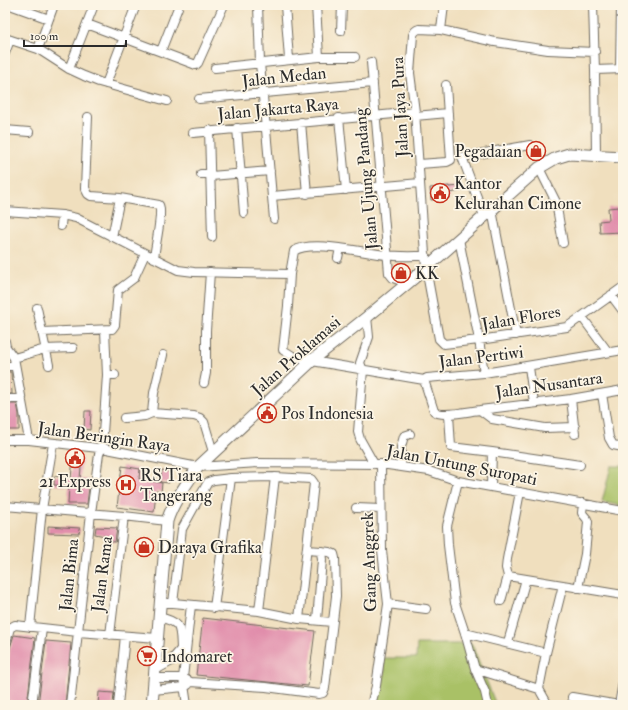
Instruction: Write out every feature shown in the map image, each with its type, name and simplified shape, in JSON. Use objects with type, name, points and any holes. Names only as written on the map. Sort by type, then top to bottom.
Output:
[{"type":"main road","name":"Jalan Proklamasi","points":[[152,705],[167,521],[183,489],[198,466],[313,360],[426,268],[539,168],[563,155],[576,154],[623,157]]},
{"type":"street","points":[[10,5],[48,18]]},
{"type":"street","points":[[38,49],[54,5]]},
{"type":"street","points":[[69,69],[94,5]]},
{"type":"street","points":[[106,84],[136,5]]},
{"type":"street","points":[[161,51],[179,5]]},
{"type":"street","points":[[87,24],[161,51],[194,65],[198,64],[224,5]]},
{"type":"street","points":[[258,5],[260,64],[267,126],[274,219]]},
{"type":"street","points":[[285,5],[289,59]]},
{"type":"street","points":[[316,5],[318,57]]},
{"type":"street","points":[[341,31],[342,5]]},
{"type":"street","points":[[441,30],[444,5]]},
{"type":"street","points":[[593,5],[596,70],[596,155]]},
{"type":"street","points":[[596,70],[621,69],[621,5]]},
{"type":"street","name":"Jalan Jaya Pura","points":[[439,339],[426,268],[415,114],[410,73],[413,35],[416,30],[419,29],[441,30],[495,42],[548,50],[595,52]]},
{"type":"street","points":[[5,53],[8,39],[38,49],[69,69],[106,84],[167,101]]},
{"type":"street","points":[[215,68],[260,64],[289,59],[355,57]]},
{"type":"street","name":"Jalan Ujung Pandang","points":[[371,62],[387,256],[390,276],[407,283]]},
{"type":"street","name":"Jalan Medan","points":[[199,99],[373,83]]},
{"type":"street","points":[[419,164],[450,161],[446,85]]},
{"type":"street","name":"Jalan Jakarta Raya","points":[[193,133],[209,130],[267,126],[339,118],[448,113]]},
{"type":"street","points":[[88,117],[86,192],[94,196],[142,201],[160,206],[154,258]]},
{"type":"street","points":[[339,118],[346,190]]},
{"type":"street","points":[[301,122],[308,194]]},
{"type":"street","points":[[237,128],[244,213]]},
{"type":"street","points":[[5,130],[29,132]]},
{"type":"street","points":[[209,130],[212,237]]},
{"type":"street","points":[[516,335],[488,213],[462,157],[530,146]]},
{"type":"street","points":[[539,168],[556,202],[563,243]]},
{"type":"street","points":[[201,174],[241,174],[270,171]]},
{"type":"street","points":[[272,196],[420,183]]},
{"type":"street","points":[[112,237],[120,198]]},
{"type":"street","points":[[5,211],[62,215],[76,218],[178,270],[194,272],[290,274]]},
{"type":"street","points":[[61,226],[62,215]]},
{"type":"street","points":[[459,239],[484,373]]},
{"type":"street","points":[[424,380],[296,358],[283,350],[290,274],[294,251],[308,246],[340,248],[387,256],[426,256]]},
{"type":"street","points":[[338,258],[340,248]]},
{"type":"street","points":[[42,332],[112,329],[115,326],[118,290],[134,278],[145,254]]},
{"type":"street","points":[[204,383],[206,373],[206,331],[210,272]]},
{"type":"street","name":"Jalan Flores","points":[[439,339],[442,343],[447,344],[561,329],[567,327],[582,317],[623,287]]},
{"type":"street","points":[[611,295],[623,312]]},
{"type":"street","points":[[36,308],[49,365]]},
{"type":"street","points":[[367,317],[369,336],[360,363],[363,370],[358,432],[360,439],[377,464]]},
{"type":"street","points":[[582,317],[608,352]]},
{"type":"street","name":"Jalan Bima","points":[[70,705],[91,513],[99,454],[102,448],[111,375],[105,330]]},
{"type":"street","points":[[5,344],[14,362],[29,440]]},
{"type":"street","points":[[5,366],[45,349],[73,348]]},
{"type":"street","name":"Jalan Pertiwi","points":[[480,410],[436,414],[424,380],[427,378],[484,373],[623,350]]},
{"type":"street","points":[[152,413],[154,393],[163,355]]},
{"type":"street","points":[[529,366],[534,403]]},
{"type":"street","name":"Jalan Nusantara","points":[[480,410],[571,399],[623,390]]},
{"type":"street","points":[[602,394],[609,438],[612,445],[623,447]]},
{"type":"street","points":[[5,399],[22,399]]},
{"type":"street","points":[[480,410],[492,419],[545,428],[575,431],[571,399]]},
{"type":"street","points":[[124,418],[145,416],[152,413],[194,416],[200,418],[204,422],[214,452]]},
{"type":"street","points":[[449,414],[451,447],[580,465]]},
{"type":"street","points":[[401,466],[401,447],[404,436],[410,434]]},
{"type":"street","name":"Jalan Beringin Raya","points":[[5,440],[29,440],[53,444],[102,448],[198,466]]},
{"type":"street","points":[[30,627],[42,509],[53,444]]},
{"type":"street","points":[[491,486],[492,452]]},
{"type":"street","name":"Jalan Untung Suropati","points":[[198,466],[258,464],[377,464],[401,466],[429,471],[458,481],[623,510]]},
{"type":"street","name":"Gang Anggrek","points":[[371,705],[376,686],[388,604],[382,550],[382,508],[377,464]]},
{"type":"street","points":[[259,611],[275,477]]},
{"type":"street","points":[[172,603],[182,529],[208,482],[231,478],[275,477],[311,479],[314,481],[299,619]]},
{"type":"street","points":[[214,608],[231,478]]},
{"type":"street","points":[[458,481],[447,526],[454,603],[465,633],[475,669],[485,692],[488,705]]},
{"type":"street","points":[[501,601],[508,576],[506,564],[520,492]]},
{"type":"street","points":[[578,588],[588,522],[588,519],[582,513],[583,503]]},
{"type":"street","points":[[5,506],[167,521]]},
{"type":"street","points":[[356,508],[382,508]]},
{"type":"street","name":"Jalan Rama","points":[[110,635],[124,516]]},
{"type":"street","points":[[154,674],[183,678],[192,682],[266,687],[319,694],[323,693],[325,688],[336,596],[335,558],[334,554],[329,552],[307,550]]},
{"type":"street","points":[[317,620],[322,560],[321,551]]},
{"type":"street","points":[[508,576],[623,595]]},
{"type":"street","points":[[508,642],[526,579]]},
{"type":"street","points":[[548,705],[539,689],[546,653],[563,586]]},
{"type":"street","points":[[160,603],[259,611],[299,619],[332,622]]},
{"type":"street","points":[[388,604],[426,609]]},
{"type":"street","points":[[187,705],[183,678],[191,605]]},
{"type":"street","points":[[154,674],[170,662],[181,649],[180,630],[178,625],[171,620],[158,617]]},
{"type":"street","points":[[5,646],[10,628],[15,625],[42,629],[157,638]]},
{"type":"street","points":[[32,705],[42,629]]},
{"type":"street","points":[[465,633],[508,642],[546,653]]},
{"type":"street","points":[[118,705],[125,636]]},
{"type":"street","points":[[475,669],[539,689]]},
{"type":"street","points":[[153,690],[184,687],[192,682]]},
{"type":"street","points":[[572,697],[619,705],[623,682]]},
{"type":"green space","points":[[611,466],[623,466],[623,506],[602,502]]},
{"type":"green space","points":[[417,644],[472,644],[496,705],[374,705],[385,670],[380,658],[416,658]]},
{"type":"building","points":[[461,186],[462,191],[449,193],[450,198],[431,200],[430,188]]},
{"type":"building","points":[[619,207],[620,219],[623,218],[622,232],[600,233],[599,221],[609,220],[608,208]]},
{"type":"building","points":[[5,372],[11,372],[12,394],[5,394]]},
{"type":"building","points":[[5,404],[17,404],[19,414],[19,430],[5,430]]},
{"type":"building","points":[[85,411],[91,411],[90,430],[84,429]]},
{"type":"building","points":[[82,456],[80,479],[90,480],[87,504],[68,504],[69,486],[54,485],[54,476],[71,478],[73,459]]},
{"type":"building","points":[[122,466],[140,469],[139,479],[162,483],[161,492],[156,491],[154,512],[117,507]]},
{"type":"building","points":[[162,470],[171,472],[169,483],[160,482]]},
{"type":"building","points":[[48,526],[80,528],[79,534],[48,533]]},
{"type":"building","points":[[96,527],[117,528],[115,542],[105,541],[105,536],[95,534]]},
{"type":"building","points":[[203,618],[315,631],[308,686],[196,675]]},
{"type":"building","points":[[14,635],[35,638],[27,705],[11,705],[11,701],[5,701],[5,685],[10,648]]},
{"type":"building","points":[[46,641],[71,643],[65,705],[38,705]]},
{"type":"building","points":[[99,692],[114,693],[113,705],[98,705]]},
{"type":"place","name":"Pegadaian","points":[[536,151]]},
{"type":"place","name":"Kantor Kelurahan Cimone","points":[[440,193]]},
{"type":"place","name":"KK","points":[[401,273]]},
{"type":"place","name":"Pos Indonesia","points":[[267,413]]},
{"type":"place","name":"21 Express","points":[[75,458]]},
{"type":"place","name":"RS Tiara Tangerang","points":[[126,485]]},
{"type":"place","name":"Daraya Grafika","points":[[144,547]]},
{"type":"place","name":"Indomaret","points":[[147,656]]}]
